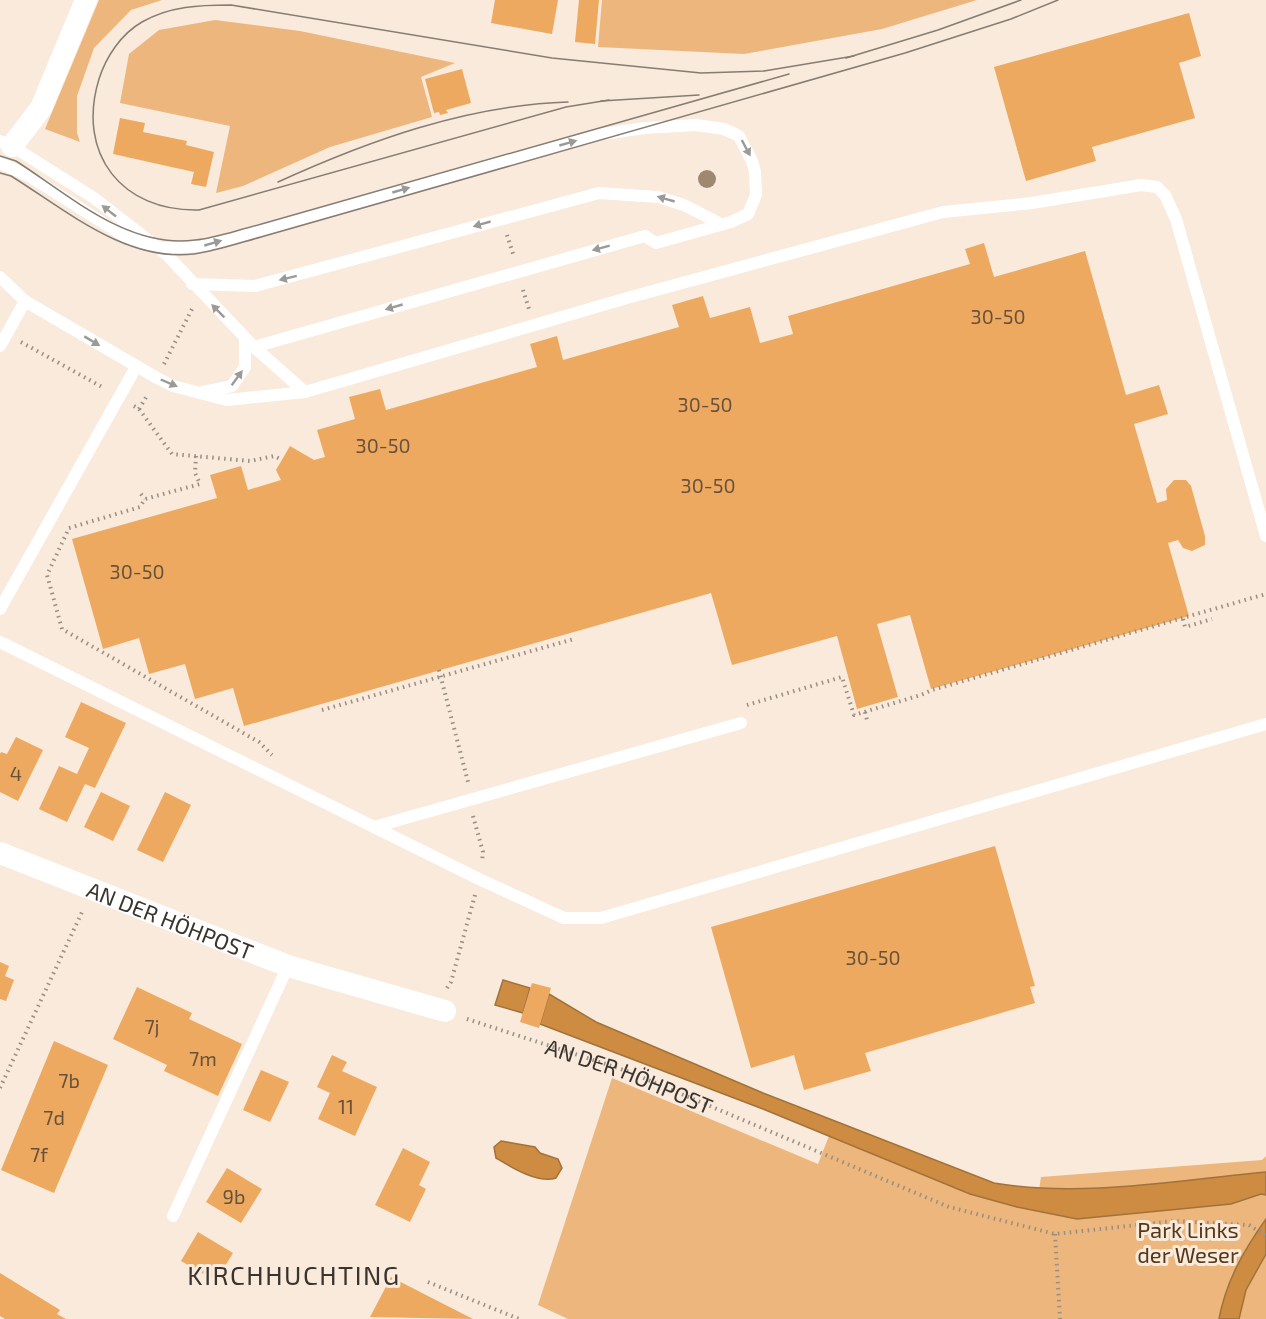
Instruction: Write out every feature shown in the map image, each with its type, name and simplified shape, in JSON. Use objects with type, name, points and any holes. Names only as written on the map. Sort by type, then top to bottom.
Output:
[{"type":"street","points":[[4,150],[41,108],[86,0]]},
{"type":"street","name":"AN DER HÖHPOST","points":[[0,853],[288,966],[439,1010]]},
{"type":"lane","points":[[4,150],[29,176],[132,241],[156,246],[202,246],[603,134],[645,128],[696,125],[724,129],[739,136],[752,161],[756,195],[748,214],[731,222],[719,223],[656,243],[645,236],[254,347]]},
{"type":"lane","points":[[4,150],[94,198],[156,246],[254,347],[305,392]]},
{"type":"lane","points":[[0,278],[25,302],[136,367],[157,378],[227,400],[305,392],[627,298],[943,212],[1032,203],[1141,185],[1157,187],[1165,195],[1176,219],[1266,536]]},
{"type":"lane","points":[[196,288],[255,286],[598,193],[658,197],[684,205],[719,223]]},
{"type":"lane","points":[[0,346],[25,302]]},
{"type":"lane","points":[[199,393],[232,386],[245,367],[245,338]]},
{"type":"lane","points":[[0,609],[136,367]]},
{"type":"lane","points":[[0,642],[479,879],[564,918],[601,918],[1266,724]]},
{"type":"lane","points":[[374,827],[741,723]]},
{"type":"lane","points":[[173,1216],[288,966]]},
{"type":"path","points":[[157,378],[196,288]]},
{"type":"path","points":[[7,333],[139,409],[172,454],[250,461],[274,456],[282,460]]},
{"type":"path","points":[[196,456],[195,472],[200,484],[145,500],[140,507],[69,528],[47,575],[62,629],[259,742],[279,762]]},
{"type":"path","points":[[141,494],[145,500]]},
{"type":"path","points":[[737,708],[842,677],[854,715],[878,705],[1096,645],[1266,594]]},
{"type":"path","points":[[1183,619],[1185,627],[1212,619]]},
{"type":"path","points":[[322,710],[440,673],[574,639]]},
{"type":"path","points":[[440,673],[468,776],[468,786],[479,783]]},
{"type":"path","points":[[865,712],[867,720]]},
{"type":"path","points":[[439,1010],[451,982],[479,879],[483,852],[468,801]]},
{"type":"path","points":[[0,1088],[92,890]]},
{"type":"path","name":"AN DER HÖHPOST","points":[[439,1010],[627,1071],[949,1208],[1055,1234],[1174,1221],[1249,1225],[1266,1236]]},
{"type":"path","points":[[1055,1234],[1060,1319]]},
{"type":"path","points":[[428,1282],[519,1319]]},
{"type":"green space","points":[[99,0],[162,0],[131,10],[94,48],[77,96],[77,133],[80,142],[45,129]]},
{"type":"green space","points":[[602,0],[977,0],[882,29],[744,54],[598,47]]},
{"type":"green space","points":[[215,20],[300,31],[455,63],[421,77],[432,117],[330,147],[243,186],[216,193],[230,126],[120,103],[129,54],[159,30]]},
{"type":"green space","name":"Park Links der Weser","points":[[612,1078],[818,1164],[829,1136],[970,1194],[1036,1210],[1041,1177],[1262,1160],[1266,1156],[1266,1319],[568,1319],[538,1305]]},
{"type":"shaded area","points":[[503,980],[530,988],[523,1013],[495,1005]]},
{"type":"shaded area","points":[[549,994],[596,1022],[763,1093],[994,1183],[1061,1189],[1095,1188],[1266,1172],[1266,1195],[1261,1194],[1231,1204],[1077,1219],[1017,1207],[970,1194],[763,1109],[540,1024]]},
{"type":"shaded area","points":[[501,1141],[535,1147],[540,1153],[558,1159],[562,1168],[556,1178],[541,1179],[525,1174],[496,1158],[494,1147]]},
{"type":"shaded area","points":[[1266,1219],[1266,1254],[1246,1290],[1239,1319],[1219,1319],[1226,1292],[1237,1266]]},
{"type":"building","points":[[495,0],[558,0],[552,34],[491,23]]},
{"type":"building","points":[[579,0],[599,0],[595,44],[575,42]]},
{"type":"building","points":[[1189,13],[1201,56],[1179,63],[1195,118],[1092,147],[1096,161],[1026,181],[994,67]]},
{"type":"building","points":[[462,69],[471,103],[446,110],[448,113],[440,115],[439,112],[434,113],[425,79]]},
{"type":"building","points":[[120,118],[145,123],[143,132],[187,141],[186,145],[214,152],[206,187],[191,184],[194,172],[113,154]]},
{"type":"building","points":[[984,243],[994,277],[1085,251],[1126,395],[1159,385],[1168,414],[1134,424],[1157,503],[1167,500],[1166,489],[1174,480],[1186,480],[1191,486],[1205,536],[1205,545],[1192,551],[1183,548],[1178,540],[1168,543],[1189,616],[931,689],[910,615],[877,624],[898,697],[857,709],[837,636],[732,665],[711,593],[244,726],[233,688],[195,699],[185,664],[149,674],[139,638],[103,649],[72,539],[217,498],[210,475],[241,466],[248,490],[281,480],[276,470],[290,446],[314,460],[325,457],[317,430],[355,419],[349,397],[380,389],[386,410],[537,367],[530,344],[557,336],[563,360],[679,327],[672,305],[703,296],[710,318],[750,307],[760,343],[793,334],[788,316],[970,264],[965,249]]},
{"type":"building","points":[[81,702],[126,723],[95,788],[85,784],[67,822],[39,809],[59,766],[77,774],[89,748],[65,737]]},
{"type":"building","points":[[16,737],[43,750],[18,801],[0,792],[0,754],[1,752],[7,754]]},
{"type":"building","points":[[101,792],[130,806],[113,841],[84,827]]},
{"type":"building","points":[[165,792],[191,805],[163,862],[137,850]]},
{"type":"building","points":[[995,846],[1035,986],[1030,987],[1035,1003],[865,1053],[871,1071],[804,1090],[794,1055],[751,1068],[711,927]]},
{"type":"building","points":[[0,962],[9,966],[5,976],[14,980],[6,1001],[0,999]]},
{"type":"building","points":[[532,983],[551,988],[539,1028],[520,1022]]},
{"type":"building","points":[[137,987],[192,1013],[189,1019],[242,1044],[218,1096],[164,1071],[167,1065],[113,1039]]},
{"type":"building","points":[[54,1041],[108,1065],[54,1193],[1,1170]]},
{"type":"building","points":[[332,1055],[347,1062],[342,1071],[377,1087],[355,1136],[318,1119],[330,1093],[317,1087]]},
{"type":"building","points":[[261,1070],[289,1082],[270,1122],[243,1110]]},
{"type":"building","points":[[403,1148],[430,1162],[419,1185],[426,1189],[410,1222],[375,1205]]},
{"type":"building","points":[[227,1168],[262,1189],[241,1223],[206,1202]]},
{"type":"building","points":[[198,1232],[233,1253],[216,1281],[181,1261]]},
{"type":"building","points":[[0,1273],[60,1310],[57,1314],[66,1319],[5,1319],[0,1316]]},
{"type":"building","points":[[391,1277],[426,1295],[473,1319],[370,1317]]},
{"type":"tram line","points":[[846,58],[938,30],[1021,0]]},
{"type":"tram line","points":[[0,173],[11,176],[75,218],[120,242],[144,250],[169,254],[202,253],[905,53],[1011,19],[1058,0]]},
{"type":"tram line","points":[[609,100],[566,107],[199,210],[172,208],[148,201],[127,189],[112,173],[100,154],[94,131],[94,106],[99,79],[110,54],[121,40],[134,27],[153,17],[197,6],[231,5],[552,58],[701,73],[764,71],[854,56]]},
{"type":"tram line","points":[[0,156],[16,161],[100,217],[123,228],[170,241],[195,240],[219,236],[789,74]]},
{"type":"tram line","points":[[601,101],[699,95]]},
{"type":"tram line","points":[[278,182],[383,139],[419,128],[493,110],[568,102]]},
{"type":"district","name":"KIRCHHUCHTING","points":[[294,1274]]}]
